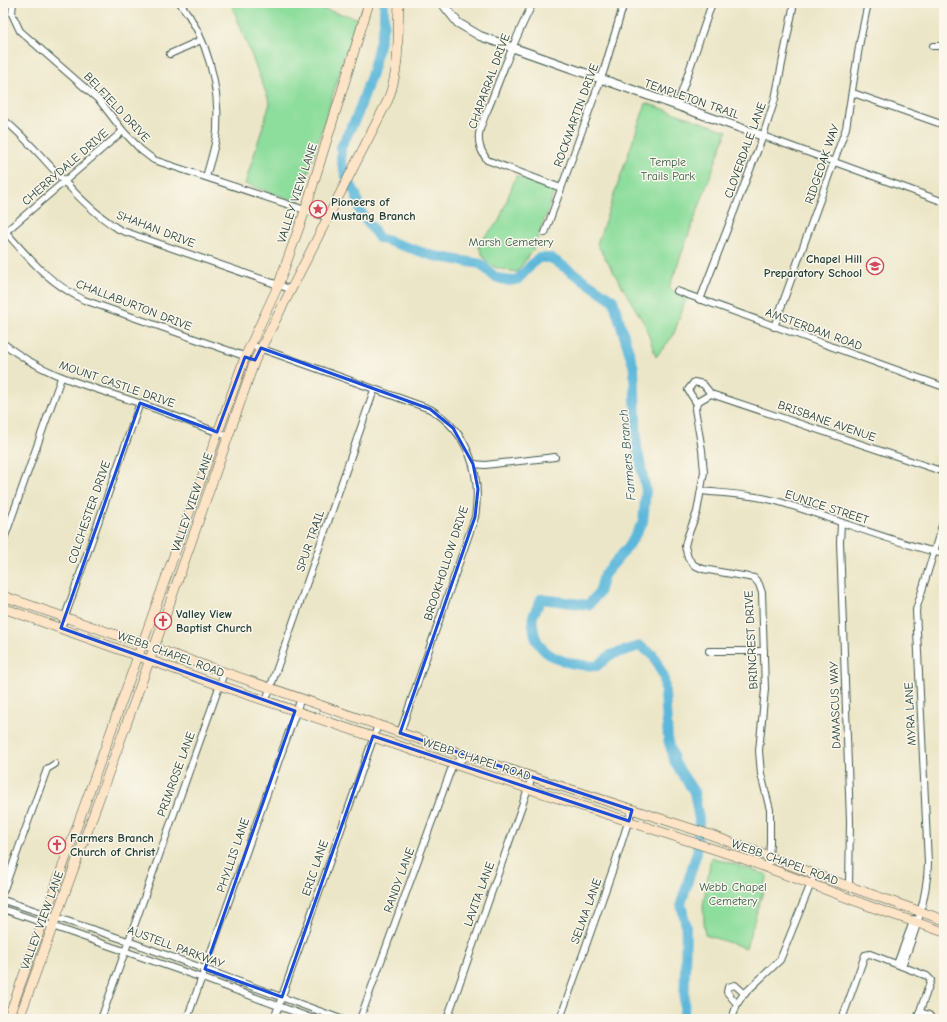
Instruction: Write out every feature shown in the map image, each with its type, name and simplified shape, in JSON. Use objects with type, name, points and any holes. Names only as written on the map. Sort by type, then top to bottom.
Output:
[{"type":"main road","name":"VALLEY VIEW LANE","points":[[8,1019],[217,432],[245,357],[278,286],[305,211],[370,3]]},
{"type":"main road","name":"VALLEY VIEW LANE","points":[[19,1019],[154,648],[255,360],[290,289],[329,218],[386,105],[396,72],[399,42],[399,5]]},
{"type":"main road","name":"WEBB CHAPEL ROAD","points":[[3,596],[468,756],[711,835],[814,874],[944,920]]},
{"type":"main road","name":"WEBB CHAPEL ROAD","points":[[3,608],[295,711],[684,839],[768,868],[915,923],[944,932]]},
{"type":"main road","points":[[105,747],[116,751]]},
{"type":"street","name":"BELFIELD DRIVE","points":[[13,3],[12,14],[20,31],[100,101],[123,131],[141,150],[154,160],[329,218]]},
{"type":"street","points":[[180,3],[194,23],[201,40],[210,64],[218,100],[217,131],[206,178]]},
{"type":"street","name":"TEMPLETON TRAIL","points":[[442,3],[458,24],[467,30],[513,48],[944,202]]},
{"type":"street","name":"CHAPARRAL DRIVE","points":[[533,3],[520,27],[480,132],[480,150],[486,160],[561,188]]},
{"type":"street","name":"ROCKMARTIN DRIVE","points":[[545,233],[600,79],[624,3]]},
{"type":"street","points":[[677,106],[712,3]]},
{"type":"street","name":"CLOVERDALE LANE","points":[[700,300],[762,136],[780,77],[794,3]]},
{"type":"street","name":"RIDGEOAK WAY","points":[[774,327],[835,163],[846,128],[853,93],[860,41],[868,3]]},
{"type":"street","points":[[170,54],[201,40]]},
{"type":"street","points":[[933,46],[944,46]]},
{"type":"street","points":[[853,93],[944,125]]},
{"type":"street","name":"SHAHAN DRIVE","points":[[3,119],[39,152],[65,182],[104,220],[120,230],[290,289]]},
{"type":"street","name":"CHERRYDALE DRIVE","points":[[4,232],[65,182],[123,131]]},
{"type":"street","name":"CHALLABURTON DRIVE","points":[[4,232],[49,279],[70,293],[84,300],[255,360]]},
{"type":"street","name":"AMSTERDAM ROAD","points":[[678,290],[700,300],[774,327],[944,387]]},
{"type":"street","name":"MOUNT CASTLE DRIVE","points":[[3,343],[28,361],[60,378],[140,403],[228,436]]},
{"type":"street","name":"BROOKHOLLOW DRIVE","points":[[251,345],[374,390],[421,405],[439,414],[445,419],[461,439],[473,464],[478,489],[475,517],[400,733]]},
{"type":"street","points":[[3,542],[60,378]]},
{"type":"street","name":"BRISBANE AVENUE","points":[[697,404],[688,390],[694,382],[702,384],[710,394],[944,472]]},
{"type":"street","name":"SPUR TRAIL","points":[[266,700],[374,390]]},
{"type":"street","points":[[697,404],[704,397],[710,394]]},
{"type":"street","name":"COLCHESTER DRIVE","points":[[61,628],[140,403]]},
{"type":"street","name":"BRINCREST DRIVE","points":[[697,404],[694,415],[702,450],[704,472],[702,491],[697,512],[685,546],[688,558],[694,565],[702,569],[746,575],[754,578],[759,584],[762,593],[765,689],[759,751],[761,774],[770,810],[768,868]]},
{"type":"street","points":[[473,464],[485,465],[555,457]]},
{"type":"street","name":"EUNICE STREET","points":[[702,491],[761,498],[786,504],[841,524],[944,554]]},
{"type":"street","name":"MYRA LANE","points":[[899,965],[915,923],[928,882],[916,610],[944,519]]},
{"type":"street","name":"DAMASCUS WAY","points":[[841,524],[840,542],[850,821],[849,886]]},
{"type":"street","points":[[710,651],[764,651]]},
{"type":"street","name":"PRIMROSE LANE","points":[[101,1019],[224,673]]},
{"type":"street","name":"PHYLLIS LANE","points":[[187,1019],[295,711],[301,698]]},
{"type":"street","name":"ERIC LANE","points":[[274,1019],[378,725]]},
{"type":"street","points":[[453,764],[468,756]]},
{"type":"street","points":[[3,892],[47,769],[54,764]]},
{"type":"street","name":"RANDY LANE","points":[[360,1019],[453,764]]},
{"type":"street","name":"LAVITA LANE","points":[[447,1019],[532,777]]},
{"type":"street","name":"SELMA LANE","points":[[560,1019],[632,810]]},
{"type":"street","points":[[732,1019],[738,1004],[745,994],[780,960],[814,874]]},
{"type":"street","name":"AUSTELL PARKWAY","points":[[3,900],[43,918],[55,921],[125,950],[314,1019]]},
{"type":"street","name":"AUSTELL PARKWAY","points":[[3,909],[55,921],[128,941],[341,1019]]},
{"type":"street","points":[[842,1019],[865,955],[877,956],[927,976],[931,980],[917,1019]]},
{"type":"street","points":[[738,1004],[730,998],[727,992],[728,987],[735,985],[745,994]]},
{"type":"street","points":[[920,1012],[929,1015],[932,1019]]},
{"type":"highlighted area","points":[[261,348],[430,409],[453,428],[473,464],[478,489],[475,517],[400,733],[632,810],[629,821],[373,736],[282,997],[205,969],[295,711],[61,628],[129,430],[140,403],[217,432],[245,357],[255,360]]},
{"type":"green space","points":[[231,3],[284,3],[307,5],[357,18],[299,202],[245,184],[270,103]]},
{"type":"green space","name":"Temple Trails Park","points":[[646,103],[727,131],[669,288],[686,299],[673,336],[656,357],[645,325],[597,244]]},
{"type":"green space","name":"Marsh Cemetery","points":[[516,176],[555,190],[533,250],[517,272],[492,266],[484,258],[478,244],[499,221]]},
{"type":"green space","name":"Webb Chapel Cemetery","points":[[711,857],[768,875],[746,948],[705,935],[703,906]]},
{"type":"waterway","name":"Farmers Branch","points":[[384,3],[384,24],[372,73],[357,116],[341,147],[341,160],[345,174],[356,194],[360,211],[379,238],[434,256],[481,264],[495,277],[509,281],[518,279],[538,258],[551,258],[613,300],[634,368],[637,447],[646,490],[643,522],[628,547],[604,575],[599,593],[588,605],[541,599],[532,618],[532,622],[537,641],[543,649],[558,659],[588,666],[597,666],[610,655],[640,646],[653,655],[664,677],[668,739],[675,763],[694,792],[699,819],[697,852],[681,904],[686,926],[684,1019]]},
{"type":"place","name":"Pioneers of Mustang Branch","points":[[318,209]]},
{"type":"place","name":"Chapel Hill Preparatory School","points":[[875,266]]},
{"type":"place","name":"Valley View Baptist Church","points":[[163,621]]},
{"type":"place","name":"Farmers Branch Church of Christ","points":[[57,845]]}]
